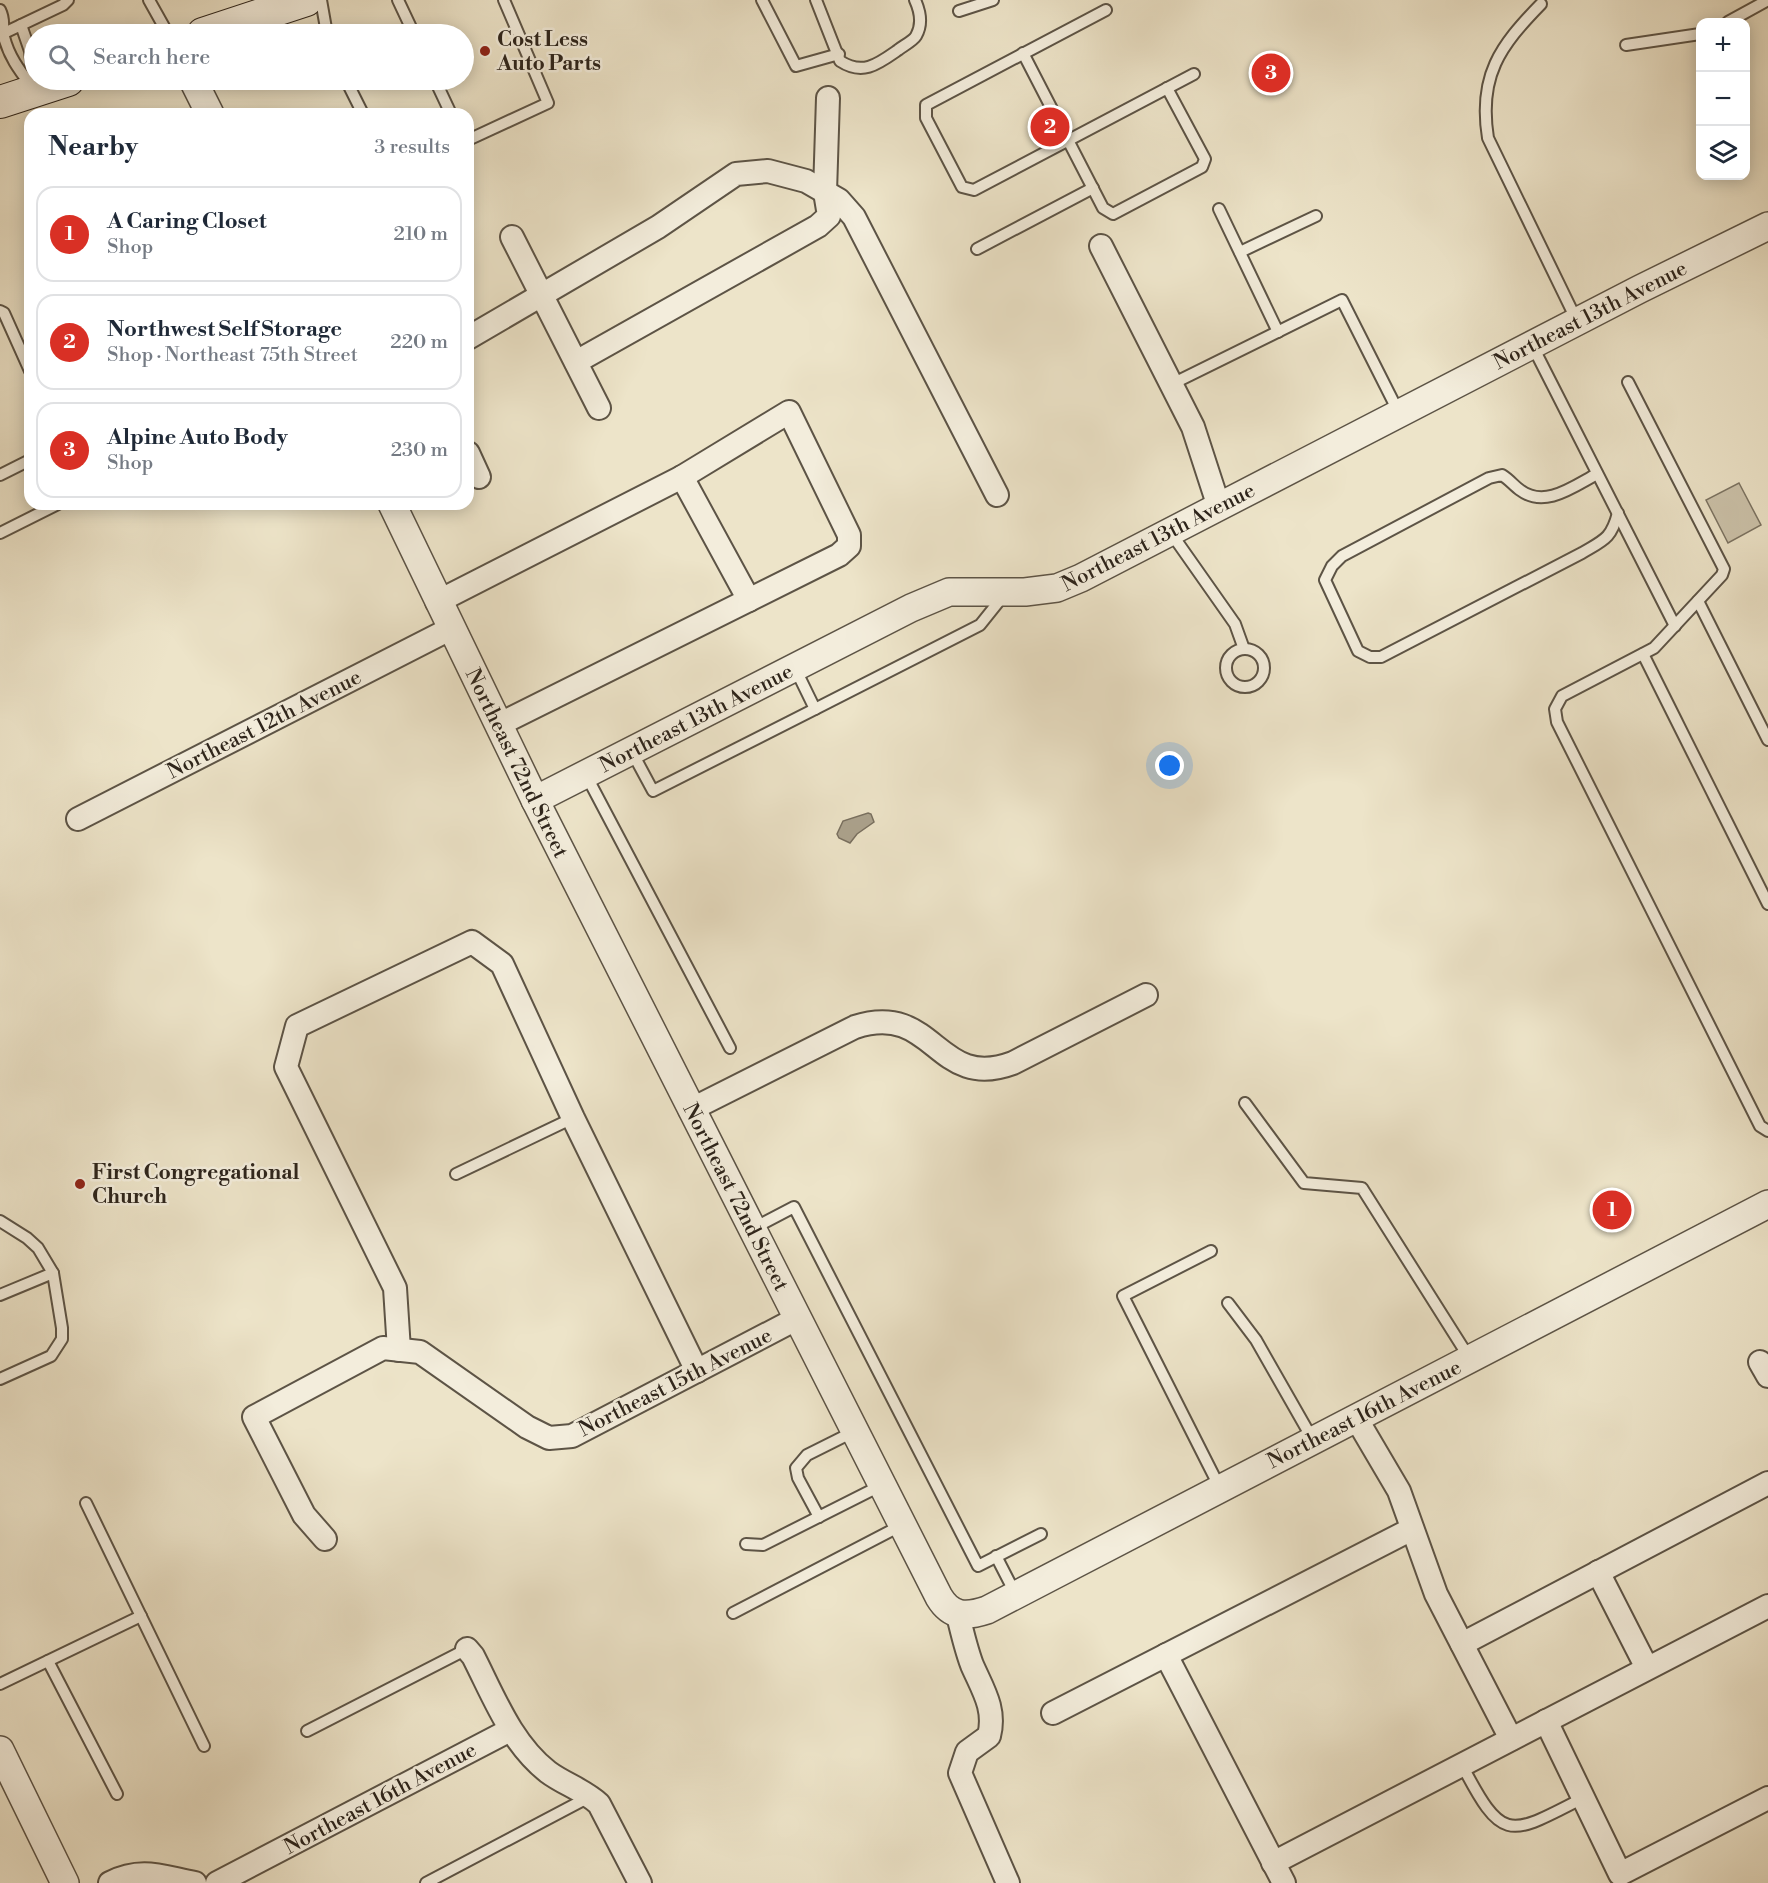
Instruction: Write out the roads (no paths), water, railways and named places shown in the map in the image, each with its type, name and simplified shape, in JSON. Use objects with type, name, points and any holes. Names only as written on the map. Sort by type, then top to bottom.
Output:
[{"type":"main road","points":[[233,24],[306,0]]},
{"type":"main road","points":[[0,102],[38,90]]},
{"type":"street","points":[[198,90],[207,108]]},
{"type":"street","points":[[576,362],[818,226],[829,216],[825,192],[828,98]]},
{"type":"street","points":[[474,334],[658,227],[736,174],[768,171],[806,181],[839,200],[854,217],[997,495]]},
{"type":"street","name":"Northeast 13th Avenue","points":[[535,800],[911,608],[949,592],[1006,592],[1057,588],[1219,507],[1577,321],[1768,226]]},
{"type":"street","points":[[512,237],[599,408]]},
{"type":"street","points":[[1101,246],[1193,427],[1219,507]]},
{"type":"street","points":[[437,602],[682,477],[789,412],[849,535],[849,546],[838,555],[498,725]]},
{"type":"street","points":[[474,466],[479,477]]},
{"type":"street","points":[[682,477],[749,600]]},
{"type":"street","name":"Northeast 72nd Street","points":[[395,510],[450,629],[690,1110],[945,1608],[958,1615]]},
{"type":"street","name":"Northeast 12th Avenue","points":[[78,819],[450,629]]},
{"type":"street","points":[[325,1539],[304,1515],[254,1417],[383,1348],[399,1350],[394,1288],[286,1067],[297,1026],[472,942],[502,964],[573,1118],[697,1371]]},
{"type":"street","points":[[690,1110],[855,1027],[876,1020],[904,1023],[921,1033],[955,1061],[968,1067],[993,1070],[1013,1063],[1146,995]]},
{"type":"street","name":"Northeast 16th Avenue","points":[[958,1615],[987,1610],[1768,1204]]},
{"type":"street","name":"Northeast 15th Avenue","points":[[399,1350],[420,1352],[527,1427],[549,1438],[572,1436],[798,1318]]},
{"type":"street","points":[[1356,1418],[1398,1491],[1436,1594],[1511,1739]]},
{"type":"street","points":[[1461,1644],[1768,1483]]},
{"type":"street","points":[[1053,1713],[1412,1529]]},
{"type":"street","points":[[1598,1572],[1647,1668]]},
{"type":"street","points":[[1166,1655],[1278,1873],[1462,1765],[1768,1606]]},
{"type":"street","points":[[958,1615],[965,1647],[987,1695],[993,1723],[989,1736],[967,1752],[960,1773],[1008,1883]]},
{"type":"street","points":[[466,1649],[473,1656],[510,1730],[524,1748],[548,1772],[591,1796],[608,1818],[640,1883]]},
{"type":"street","points":[[1546,1721],[1620,1874],[1768,1798]]},
{"type":"street","name":"Northeast 16th Avenue","points":[[217,1883],[510,1730]]},
{"type":"street","points":[[0,1750],[65,1883]]},
{"type":"street","points":[[110,1883],[126,1875],[138,1873],[195,1883]]},
{"type":"lane","points":[[1,31],[21,25],[63,6],[68,0]]},
{"type":"lane","points":[[149,0],[162,24]]},
{"type":"lane","points":[[321,0],[325,24]]},
{"type":"lane","points":[[398,0],[409,24]]},
{"type":"lane","points":[[474,137],[548,103],[504,0]]},
{"type":"lane","points":[[762,0],[796,66],[839,54]]},
{"type":"lane","points":[[816,0],[827,22],[840,61],[859,69],[878,64],[916,37],[920,24],[920,11],[915,0]]},
{"type":"lane","points":[[959,11],[993,0]]},
{"type":"lane","points":[[1735,18],[1768,0]]},
{"type":"lane","points":[[1541,4],[1509,37],[1492,68],[1484,112],[1488,138],[1577,321]]},
{"type":"lane","points":[[1106,9],[926,105],[926,118],[962,187],[974,190],[1194,74]]},
{"type":"lane","points":[[0,10],[5,21],[1,31],[13,62],[24,76]]},
{"type":"lane","points":[[21,25],[24,34]]},
{"type":"lane","points":[[1626,45],[1696,35]]},
{"type":"lane","points":[[1023,53],[1103,208],[1113,214],[1202,167],[1205,159],[1167,88]]},
{"type":"lane","points":[[351,90],[360,108]]},
{"type":"lane","points":[[440,90],[449,108]]},
{"type":"lane","points":[[977,249],[1093,188]]},
{"type":"lane","points":[[1220,209],[1278,332]]},
{"type":"lane","points":[[1240,252],[1316,216]]},
{"type":"lane","points":[[1172,384],[1342,300],[1399,413]]},
{"type":"lane","points":[[0,311],[4,313],[24,357]]},
{"type":"lane","points":[[1532,345],[1675,626]]},
{"type":"lane","points":[[1628,382],[1724,569],[1722,575],[1654,648],[1562,696],[1555,709],[1557,722],[1760,1126],[1768,1131]]},
{"type":"lane","points":[[0,475],[24,463]]},
{"type":"lane","points":[[1597,474],[1550,498],[1537,498],[1520,490],[1502,475],[1489,478],[1342,556],[1332,566],[1324,580],[1359,651],[1370,657],[1381,657],[1393,652],[1582,553],[1607,539],[1613,531],[1618,513]]},
{"type":"lane","points":[[0,533],[46,510]]},
{"type":"lane","points":[[1170,532],[1235,624],[1244,649]]},
{"type":"lane","points":[[632,751],[653,791],[980,626],[1006,592]]},
{"type":"lane","points":[[1698,601],[1768,740]]},
{"type":"lane","points":[[1643,654],[1768,904]]},
{"type":"lane","points":[[794,667],[815,709]]},
{"type":"lane","points":[[585,775],[730,1048]]},
{"type":"lane","points":[[1245,1103],[1304,1183],[1362,1188],[1470,1359]]},
{"type":"lane","points":[[456,1174],[573,1118]]},
{"type":"lane","points":[[752,1229],[794,1207],[978,1566],[1041,1533]]},
{"type":"lane","points":[[0,1221],[38,1248],[52,1273],[62,1328],[58,1348],[42,1362],[0,1379]]},
{"type":"lane","points":[[1211,1251],[1123,1296],[1220,1488]]},
{"type":"lane","points":[[0,1295],[52,1273]]},
{"type":"lane","points":[[1228,1304],[1256,1340],[1313,1440]]},
{"type":"lane","points":[[819,1517],[798,1478],[796,1468],[807,1455],[855,1431]]},
{"type":"lane","points":[[746,1544],[763,1545],[882,1485]]},
{"type":"lane","points":[[87,1503],[204,1746]]},
{"type":"lane","points":[[733,1613],[903,1525]]},
{"type":"lane","points":[[996,1556],[1016,1594]]},
{"type":"lane","points":[[0,1684],[141,1616]]},
{"type":"lane","points":[[307,1731],[466,1649]]},
{"type":"lane","points":[[48,1661],[117,1794]]},
{"type":"lane","points":[[1462,1765],[1483,1805],[1497,1820],[1513,1827],[1527,1826],[1583,1798]]},
{"type":"lane","points":[[426,1883],[591,1796]]},
{"type":"place","name":"Cost Less Auto Parts","points":[[485,51]]},
{"type":"place","name":"Alpine Auto Body","points":[[1271,73]]},
{"type":"place","name":"Northwest Self Storage","points":[[1050,127]]},
{"type":"place","name":"First Congregational Church","points":[[80,1184]]},
{"type":"place","name":"A Caring Closet","points":[[1612,1210]]}]
